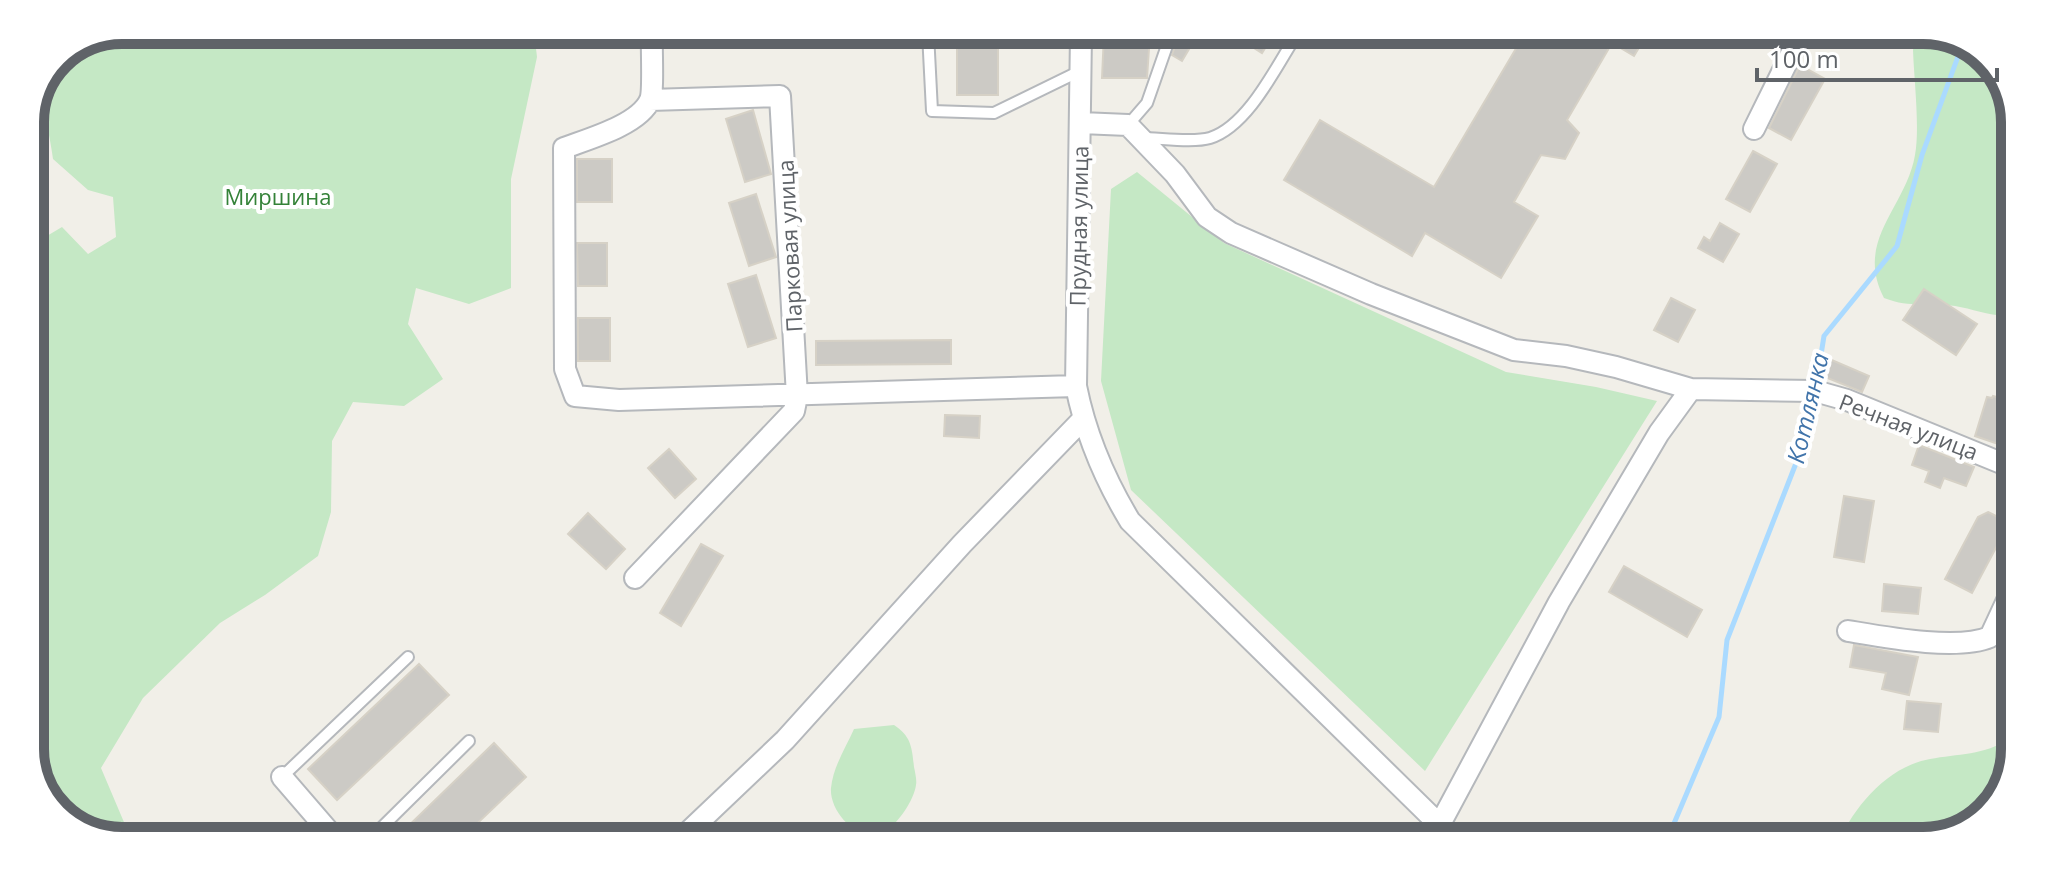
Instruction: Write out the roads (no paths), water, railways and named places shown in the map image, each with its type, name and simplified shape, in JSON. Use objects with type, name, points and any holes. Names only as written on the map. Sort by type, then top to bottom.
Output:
[{"type":"street","points":[[652,44],[650,100],[635,117],[564,148],[565,369],[575,396],[619,400],[1076,386]]},
{"type":"street","name":"Прудная улица","points":[[1081,44],[1076,386],[1083,419],[1109,486],[1130,521],[1442,827]]},
{"type":"street","points":[[1754,129],[1796,44]]},
{"type":"street","name":"Парковая улица","points":[[650,100],[780,96],[797,396]]},
{"type":"street","points":[[1081,123],[1134,132]]},
{"type":"street","name":"Речная улица","points":[[1134,132],[1175,174],[1207,217],[1231,233],[1371,294],[1514,350],[1566,356],[1616,367],[1691,389],[1815,391],[1847,400],[2001,463]]},
{"type":"street","points":[[1449,827],[1559,602],[1659,433],[1691,389]]},
{"type":"street","points":[[635,578],[794,411],[797,396]]},
{"type":"street","points":[[693,827],[785,740],[962,544],[1083,419]]},
{"type":"street","points":[[1848,631],[1972,643],[1990,637],[2001,613]]},
{"type":"street","points":[[282,777],[325,827]]},
{"type":"lane","points":[[929,44],[932,111],[994,113],[1081,70]]},
{"type":"lane","points":[[1168,44],[1134,132],[1208,139],[1228,129],[1243,116],[1290,44]]},
{"type":"lane","points":[[282,777],[408,657]]},
{"type":"lane","points":[[382,827],[469,741]]},
{"type":"waterway","name":"Котлянка","points":[[1816,386],[1824,336],[1897,246],[1922,155],[1959,53]]},
{"type":"waterway","name":"Котлянка","points":[[1672,827],[1719,717],[1727,640],[1800,453],[1814,396]]},
{"type":"park label","name":"Миршина","points":[[278,196]]}]
